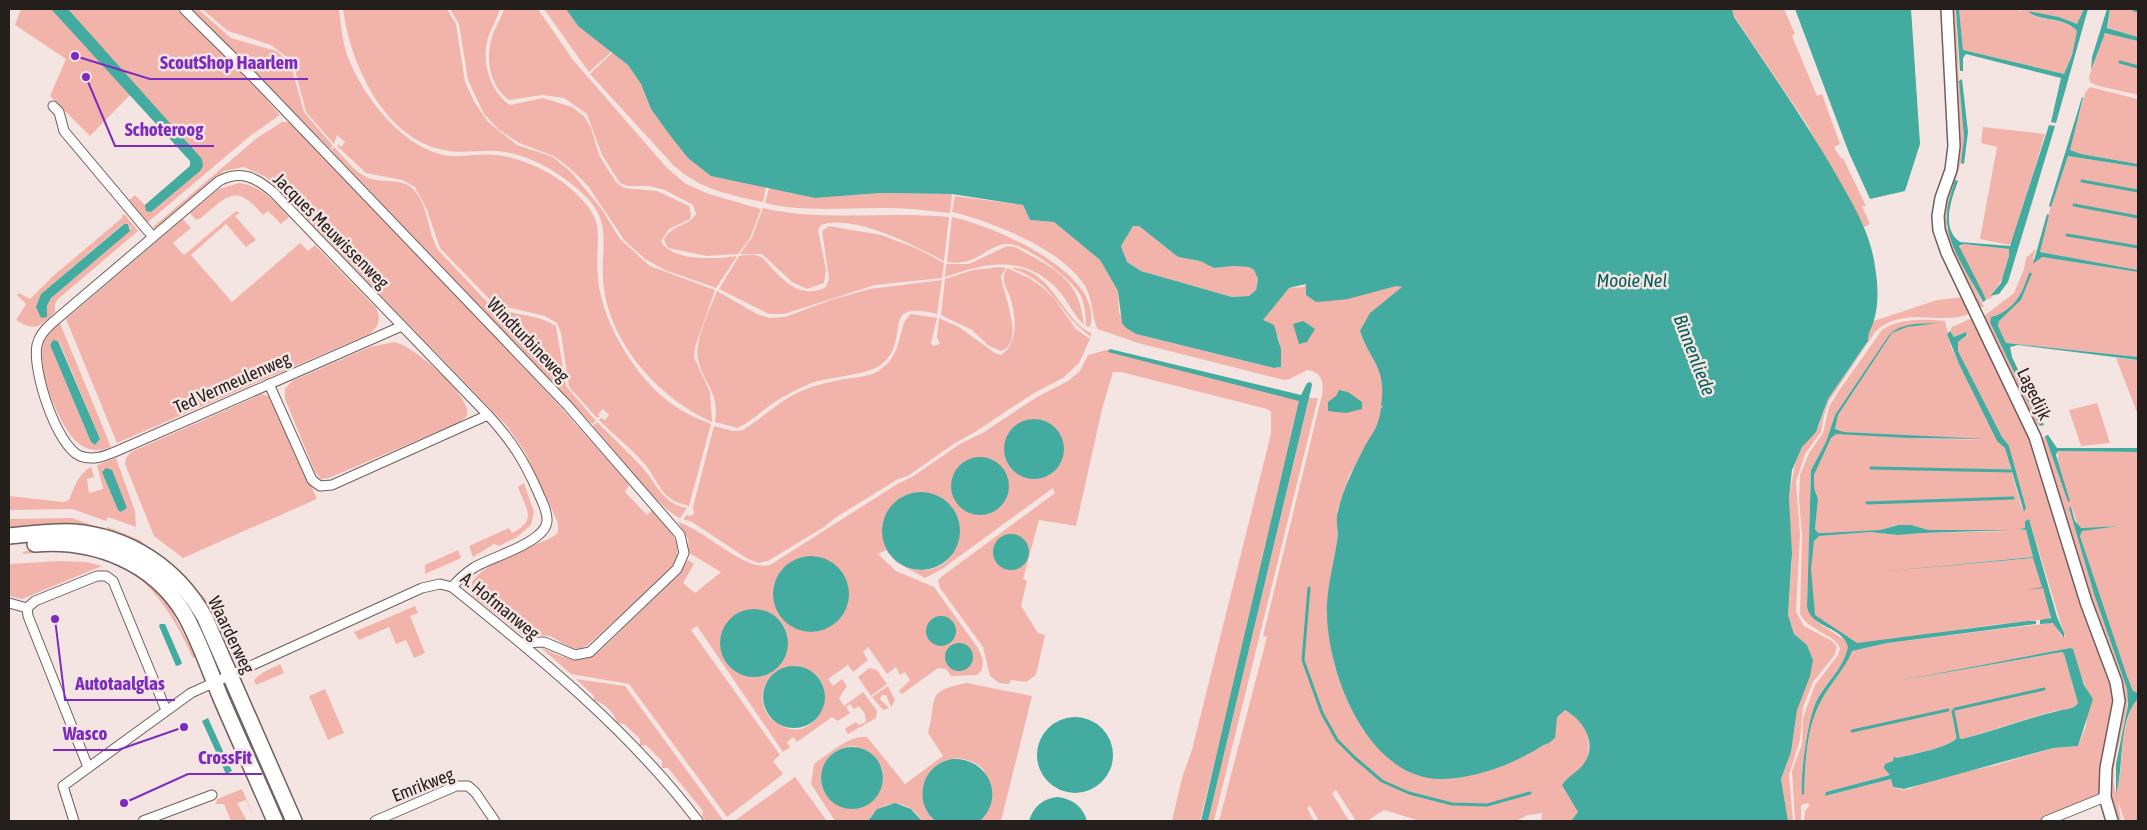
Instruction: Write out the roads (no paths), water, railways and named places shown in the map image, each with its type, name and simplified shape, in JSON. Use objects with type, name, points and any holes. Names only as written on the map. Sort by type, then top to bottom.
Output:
[{"type":"main road","name":"Waarderweg","points":[[9,536],[63,532],[84,533],[112,539],[144,554],[170,573],[192,596],[208,624],[294,821]]},
{"type":"main road","name":"Waarderweg","points":[[9,546],[52,543],[75,544],[104,551],[132,563],[164,589],[182,610],[275,821]]},
{"type":"street","name":"Windturbineweg","points":[[184,9],[253,77],[562,400],[680,535],[684,553],[677,569],[590,652],[575,655],[544,642],[521,643]]},
{"type":"street","name":"Lagedijk","points":[[1947,9],[1954,146],[1951,170],[1940,198],[1939,230],[1947,253],[2035,437],[2086,602],[2116,682],[2119,701],[2106,768],[2105,797],[2112,821]]},
{"type":"street","points":[[53,106],[59,112],[64,131],[152,237]]},
{"type":"street","name":"Jacques Meuwissenweg","points":[[74,452],[62,436],[40,384],[36,360],[38,340],[52,323],[218,182],[230,176],[250,176],[274,194],[488,415],[513,444],[522,458],[545,509],[546,527],[529,542],[475,567],[452,587]]},
{"type":"street","name":"Ted Vermeulenweg","points":[[74,452],[91,458],[105,456],[402,326]]},
{"type":"street","points":[[269,384],[312,480],[320,486],[332,485],[488,415]]},
{"type":"street","points":[[88,767],[28,616],[28,608],[35,601],[97,576],[106,576],[113,581],[166,710]]},
{"type":"street","name":"A. Hofmanweg","points":[[74,821],[63,786],[191,693],[422,588],[440,584],[452,587],[521,643],[633,746],[661,776],[698,821]]},
{"type":"street","points":[[9,603],[28,608]]},
{"type":"street","name":"Emrikweg","points":[[375,821],[456,786],[468,786],[475,792],[495,821]]},
{"type":"street","points":[[143,821],[212,795]]},
{"type":"street","points":[[2046,821],[2105,797]]},
{"type":"water","points":[[51,9],[68,9],[202,159],[203,166],[200,171],[151,212],[146,211],[145,205],[190,166],[190,161]]},
{"type":"water","name":"Mooie Nel","points":[[566,9],[1732,9],[1734,17],[1787,95],[1855,209],[1870,243],[1877,287],[1876,314],[1868,341],[1828,399],[1816,432],[1802,447],[1792,470],[1789,498],[1792,553],[1788,615],[1794,634],[1807,645],[1813,660],[1810,676],[1797,710],[1791,752],[1781,779],[1788,821],[1571,821],[1578,812],[1562,785],[1582,766],[1587,758],[1589,742],[1584,727],[1565,710],[1557,717],[1555,738],[1549,743],[1509,763],[1486,772],[1463,777],[1440,779],[1413,774],[1390,760],[1370,740],[1354,714],[1342,686],[1333,657],[1328,629],[1327,604],[1337,537],[1337,514],[1340,503],[1351,473],[1376,427],[1383,406],[1381,406],[1382,382],[1380,374],[1360,331],[1370,313],[1402,287],[1396,286],[1348,299],[1316,302],[1306,295],[1306,284],[1289,288],[1263,320],[1274,325],[1281,349],[1281,367],[1274,368],[1136,334],[1122,323],[1118,291],[1100,260],[1054,222],[1030,220],[1023,205],[952,194],[880,193],[815,198],[711,176],[688,158],[669,134],[651,109],[641,84],[628,65],[578,26]],"holes":[[[1133,226],[1139,226],[1178,257],[1200,261],[1214,268],[1249,267],[1254,270],[1258,279],[1256,290],[1249,296],[1232,297],[1141,271],[1127,262],[1121,246]]]},
{"type":"water","points":[[1795,9],[1911,9],[1920,144],[1905,191],[1870,199],[1849,153]]},
{"type":"water","points":[[1956,9],[1959,9],[1963,50],[2064,74],[2072,55],[2077,31],[2065,23],[2038,17],[2028,11],[2059,17],[2077,24],[2084,9],[2088,9],[2056,123],[2051,122],[2061,78],[1966,54],[1963,58],[1963,71],[1960,71]]},
{"type":"water","points":[[2107,9],[2110,9],[2107,28],[2138,37],[2138,41],[2105,33],[2091,70],[2092,57]]},
{"type":"water","points":[[1962,79],[1968,132],[1964,164],[1961,163],[1964,137],[1959,81]]},
{"type":"water","points":[[2082,97],[2070,150],[2081,154],[2138,164],[2138,167],[2068,156],[2051,207],[2049,206]]},
{"type":"water","points":[[2049,125],[2055,126],[2008,282],[1999,294],[1990,296],[2001,283],[2009,256],[2009,249],[1964,244],[1959,246],[1986,300],[1983,302],[1959,260],[1947,226],[1947,211],[1955,180],[1958,181],[1949,213],[1950,229],[1954,236],[1960,242],[2010,246]]},
{"type":"water","points":[[2047,214],[2049,215],[2040,252],[2138,270],[2138,272],[2042,257],[2033,264]]},
{"type":"water","points":[[124,224],[128,224],[130,231],[51,298],[47,306],[47,317],[41,318],[36,307],[41,294]]},
{"type":"water","points":[[2029,273],[2032,273],[2021,300],[1999,321],[1998,326],[2006,343],[2138,357],[2138,360],[2018,345],[2010,347],[2012,357],[2044,425],[2040,426],[1990,322],[1991,317],[2006,311],[2016,301]]},
{"type":"water","points":[[1303,321],[1315,329],[1307,342],[1299,344],[1293,324]]},
{"type":"water","points":[[1939,323],[1907,327],[1892,333],[1838,415],[1835,429],[1844,432],[1986,439],[1907,438],[1836,434],[1831,438],[1814,475],[1814,488],[1818,499],[1815,529],[1818,533],[1822,533],[1880,530],[1898,525],[1911,525],[1928,530],[2014,530],[1898,535],[1870,532],[1819,536],[1814,541],[1811,569],[1815,615],[1857,643],[2027,621],[2036,621],[2036,624],[1887,643],[1852,651],[1815,713],[1807,747],[1804,794],[1802,795],[1805,746],[1814,708],[1821,693],[1843,661],[1848,647],[1840,635],[1815,620],[1807,607],[1811,470],[1826,442],[1835,415],[1889,335],[1899,328],[1906,326]]},
{"type":"water","points":[[1950,331],[1954,337],[1966,332],[1967,335],[1958,342],[1958,351],[2002,437],[2009,446],[2026,508],[2024,512],[2005,448],[1997,441],[1959,364],[1947,334]]},
{"type":"water","points":[[53,340],[58,341],[100,439],[95,445],[91,442],[50,345]]},
{"type":"water","points":[[1110,349],[1301,395],[1307,383],[1311,382],[1312,385],[1208,821],[1201,821],[1299,401],[1108,352]]},
{"type":"water","points":[[1339,390],[1348,392],[1362,402],[1362,409],[1346,413],[1328,411],[1328,402],[1336,396]]},
{"type":"water","points":[[1034,419],[1051,424],[1059,432],[1064,449],[1059,466],[1051,474],[1034,479],[1017,474],[1009,466],[1004,449],[1009,432],[1017,424]]},
{"type":"water","points":[[2048,435],[2057,448],[2138,448],[2138,452],[2058,451],[2056,455],[2070,501],[2068,502],[2045,436]]},
{"type":"water","points":[[980,457],[996,462],[1004,470],[1009,486],[1004,502],[996,510],[980,515],[964,510],[956,502],[951,486],[956,470],[964,462]]},
{"type":"water","points":[[106,468],[112,470],[127,508],[121,512],[118,510],[102,472]]},
{"type":"water","points":[[921,492],[936,495],[948,504],[957,516],[960,531],[957,546],[948,558],[936,567],[921,570],[906,567],[894,558],[885,546],[882,531],[885,516],[894,504],[906,495]]},
{"type":"water","points":[[2071,507],[2075,521],[2081,528],[2120,526],[2082,531],[2080,536],[2127,676],[2133,691],[2138,693],[2138,699],[2127,719],[2124,731],[2116,794],[2116,764],[2128,705],[2127,689],[2094,594],[2069,508]]},
{"type":"water","points":[[2029,519],[2064,638],[2053,623],[2040,624],[2040,620],[2051,618],[2043,588],[2026,590],[2042,587],[2033,558],[1878,572],[2033,557],[2026,530],[2019,529],[2025,528],[2025,521]]},
{"type":"water","points":[[1011,534],[1024,539],[1029,552],[1024,565],[1011,570],[998,565],[993,552],[998,539]]},
{"type":"water","points":[[811,556],[825,559],[838,567],[846,580],[849,594],[846,608],[838,621],[825,629],[811,632],[797,629],[784,621],[776,608],[773,594],[776,580],[784,567],[797,559]]},
{"type":"water","points":[[754,609],[767,612],[778,619],[785,630],[788,643],[785,656],[778,667],[767,674],[754,677],[741,674],[730,667],[723,656],[720,643],[723,630],[730,619],[741,612]]},
{"type":"water","points":[[941,616],[947,617],[955,625],[955,637],[947,645],[941,646],[935,645],[927,637],[926,631],[927,625],[935,617]]},
{"type":"water","points":[[160,624],[165,624],[182,663],[180,665],[176,666],[159,626]]},
{"type":"water","points":[[959,643],[969,647],[973,657],[969,667],[959,671],[949,667],[945,657],[949,647]]},
{"type":"water","points":[[2070,648],[2073,649],[2084,685],[2093,699],[2078,746],[2053,748],[1904,789],[1893,787],[1891,779],[1825,796],[1826,792],[1890,775],[1884,768],[1885,764],[1893,761],[1894,756],[1896,758],[1930,750],[1948,744],[1957,737],[1962,739],[1974,736],[2070,708],[2078,703],[2062,652],[1893,682]]},
{"type":"water","points":[[788,666],[800,666],[816,675],[823,685],[825,697],[823,709],[816,719],[800,728],[788,728],[777,723],[768,714],[763,703],[763,691],[768,680],[777,671]]},
{"type":"water","points":[[1075,717],[1090,720],[1102,728],[1110,740],[1113,755],[1110,770],[1102,782],[1090,790],[1075,793],[1060,790],[1048,782],[1040,770],[1037,755],[1040,740],[1048,728],[1060,720]]},
{"type":"water","points":[[208,718],[232,771],[226,774],[202,721]]},
{"type":"water","points":[[846,747],[858,747],[874,756],[881,766],[883,778],[881,790],[874,800],[858,809],[846,809],[835,804],[826,795],[821,784],[821,772],[826,761],[835,752]]},
{"type":"water","points":[[952,759],[965,760],[975,764],[984,771],[989,780],[992,790],[992,801],[988,811],[980,821],[935,821],[928,813],[922,794],[927,776],[933,768],[942,762]]},
{"type":"water","points":[[1058,797],[1077,804],[1087,821],[1029,821],[1033,811],[1039,804],[1048,799]]},
{"type":"water","points":[[895,803],[911,809],[922,821],[868,821],[877,809]]},
{"type":"waterway","points":[[2134,10],[2138,11]]},
{"type":"waterway","points":[[2120,62],[2138,67]]},
{"type":"waterway","points":[[2082,181],[2138,191]]},
{"type":"waterway","points":[[2074,205],[2138,217]]},
{"type":"waterway","points":[[2067,235],[2138,247]]},
{"type":"waterway","points":[[1871,468],[2011,471]]},
{"type":"waterway","points":[[1867,503],[2013,498]]},
{"type":"waterway","points":[[1309,588],[1303,660],[1322,713],[1337,740],[1355,758],[1382,781],[1409,793],[1452,804],[1487,805],[1530,793]]},
{"type":"waterway","points":[[1955,709],[2044,689]]},
{"type":"waterway","points":[[1852,731],[1948,710]]},
{"type":"waterway","points":[[1953,711],[1958,737]]},
{"type":"place","name":"ScoutShop Haarlem","points":[[75,56]]},
{"type":"place","name":"Schoteroog","points":[[86,77]]},
{"type":"place","name":"Autotaalglas","points":[[55,619]]},
{"type":"place","name":"Wasco","points":[[184,727]]},
{"type":"place","name":"CrossFit","points":[[124,803]]},
{"type":"water label","name":"Binnenliede","points":[[1695,355]]}]
